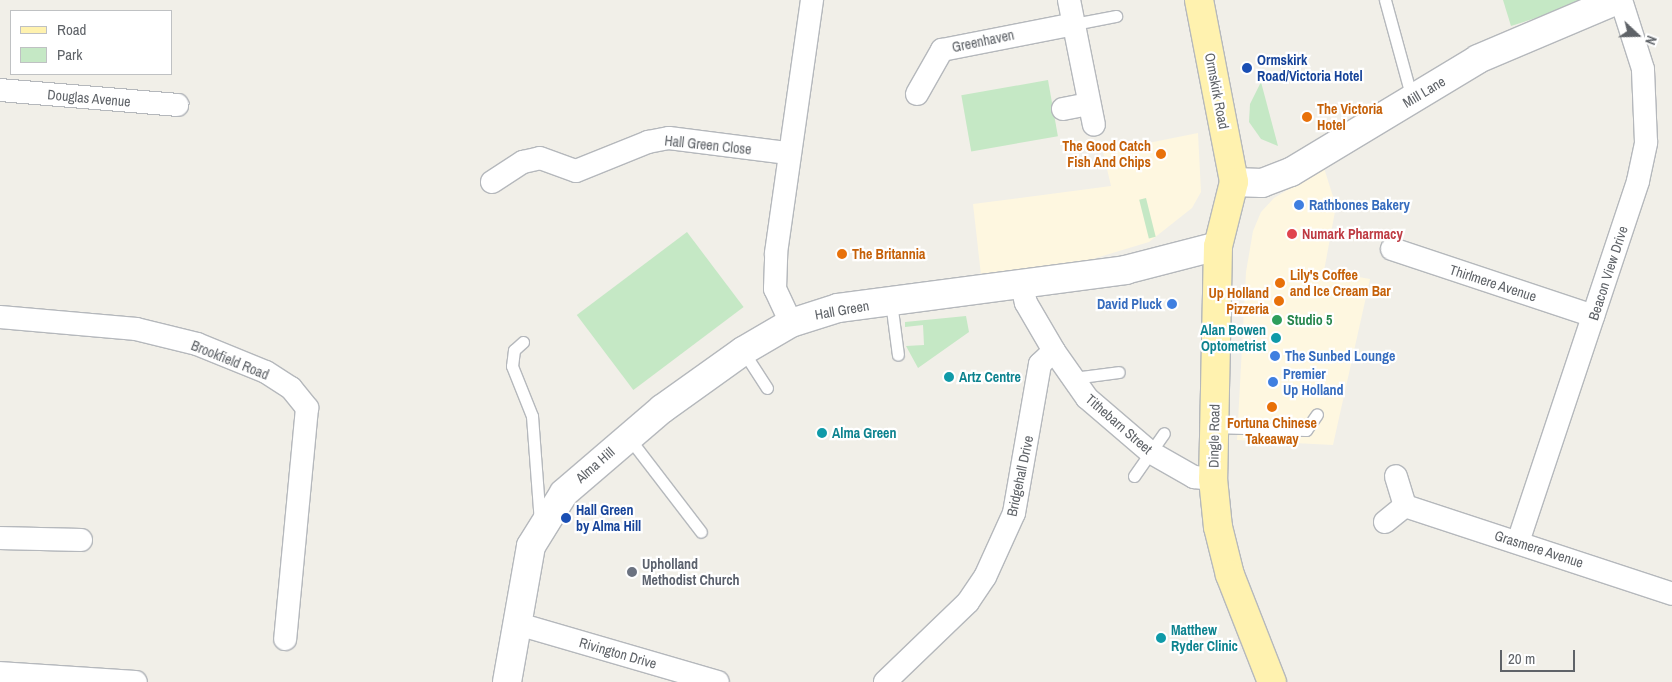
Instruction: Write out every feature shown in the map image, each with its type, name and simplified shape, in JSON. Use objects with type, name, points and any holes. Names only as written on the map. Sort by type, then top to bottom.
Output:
[{"type":"main road","name":"Ormskirk Road","points":[[1199,0],[1234,182]]},
{"type":"main road","name":"Dingle Road","points":[[1234,182],[1218,246],[1213,479],[1218,527],[1230,575],[1272,682]]},
{"type":"street","points":[[791,323],[775,289],[788,154],[812,0]]},
{"type":"street","points":[[1062,108],[1091,114],[1069,0]]},
{"type":"street","name":"Mill Lane","points":[[1234,182],[1262,183],[1291,172],[1478,59],[1617,0]]},
{"type":"street","name":"Beacon View Drive","points":[[1518,542],[1638,182],[1646,142],[1643,69],[1621,0]]},
{"type":"street","name":"Greenhaven","points":[[917,94],[942,50],[1074,24]]},
{"type":"street","name":"Douglas Avenue","points":[[0,90],[178,105]]},
{"type":"street","name":"Hall Green Close","points":[[492,182],[523,162],[540,158],[576,171],[648,142],[669,138],[788,154]]},
{"type":"street","name":"Hall Green","points":[[791,323],[838,308],[1022,286],[1124,270],[1218,246]]},
{"type":"street","name":"Thirlmere Avenue","points":[[1392,249],[1593,316]]},
{"type":"street","name":"Tithebarn Street","points":[[1022,286],[1026,303],[1054,352],[1087,398],[1150,452],[1194,477],[1213,479]]},
{"type":"street","name":"Brookfield Road","points":[[0,317],[136,329],[197,344],[266,372],[291,388],[307,408],[285,639]]},
{"type":"street","name":"Alma Hill","points":[[507,682],[531,546],[541,526],[564,493],[628,436],[743,351],[791,323]]},
{"type":"street","name":"Bridgehall Drive","points":[[885,682],[968,602],[997,553],[1020,487],[1040,364],[1054,352]]},
{"type":"street","points":[[1385,522],[1405,506],[1396,476]]},
{"type":"street","name":"Grasmere Avenue","points":[[1405,506],[1672,594]]},
{"type":"street","points":[[0,538],[81,540]]},
{"type":"street","name":"Rivington Drive","points":[[518,624],[715,681]]},
{"type":"street","points":[[0,673],[62,679],[136,682]]},
{"type":"lane","points":[[1385,0],[1412,99]]},
{"type":"lane","points":[[1074,24],[1116,16]]},
{"type":"lane","points":[[891,302],[898,355]]},
{"type":"lane","points":[[523,342],[514,350],[512,366],[532,416],[541,526]]},
{"type":"lane","points":[[743,351],[767,388]]},
{"type":"lane","points":[[1073,378],[1119,372]]},
{"type":"lane","points":[[1214,427],[1306,430],[1316,414]]},
{"type":"lane","points":[[1134,476],[1164,433]]},
{"type":"lane","points":[[628,436],[701,532]]},
{"type":"shaded area","points":[[1198,133],[1201,192],[1192,208],[1149,242],[1086,261],[981,275],[973,204],[1111,186],[1103,152]]},
{"type":"shaded area","points":[[1324,168],[1336,206],[1324,271],[1370,279],[1333,445],[1237,440],[1246,272],[1253,231],[1261,212],[1274,198]]},
{"type":"green space","points":[[1503,0],[1592,0],[1511,26]]},
{"type":"green space","points":[[1048,80],[1058,136],[971,151],[961,95]]},
{"type":"green space","points":[[1261,82],[1278,146],[1261,139],[1249,122],[1250,104]]},
{"type":"green space","points":[[1146,198],[1156,237],[1149,239],[1139,200]]},
{"type":"green space","points":[[687,232],[744,307],[633,390],[577,315]]},
{"type":"green space","points":[[966,316],[969,332],[918,368],[906,346],[924,345],[923,325],[905,327],[905,322]]},
{"type":"place","name":"Ormskirk Road/Victoria Hotel","points":[[1247,68]]},
{"type":"place","name":"The Victoria Hotel","points":[[1307,117]]},
{"type":"place","name":"The Good Catch Fish And Chips","points":[[1161,154]]},
{"type":"place","name":"Rathbones Bakery","points":[[1299,205]]},
{"type":"place","name":"Numark Pharmacy","points":[[1292,234]]},
{"type":"place","name":"The Britannia","points":[[842,254]]},
{"type":"place","name":"Lily's Coffee and Ice Cream Bar","points":[[1280,283]]},
{"type":"place","name":"Up Holland Pizzeria","points":[[1279,301]]},
{"type":"place","name":"David Pluck","points":[[1172,304]]},
{"type":"place","name":"Studio 5","points":[[1277,320]]},
{"type":"place","name":"Alan Bowen Optometrist","points":[[1276,338]]},
{"type":"place","name":"The Sunbed Lounge","points":[[1275,356]]},
{"type":"place","name":"Artz Centre","points":[[949,377]]},
{"type":"place","name":"Premier Up Holland","points":[[1273,382]]},
{"type":"place","name":"Fortuna Chinese Takeaway","points":[[1272,407]]},
{"type":"place","name":"Alma Green","points":[[822,433]]},
{"type":"place","name":"Hall Green by Alma Hill","points":[[566,518]]},
{"type":"place","name":"Upholland Methodist Church","points":[[632,572]]},
{"type":"place","name":"Matthew Ryder Clinic","points":[[1161,638]]}]
